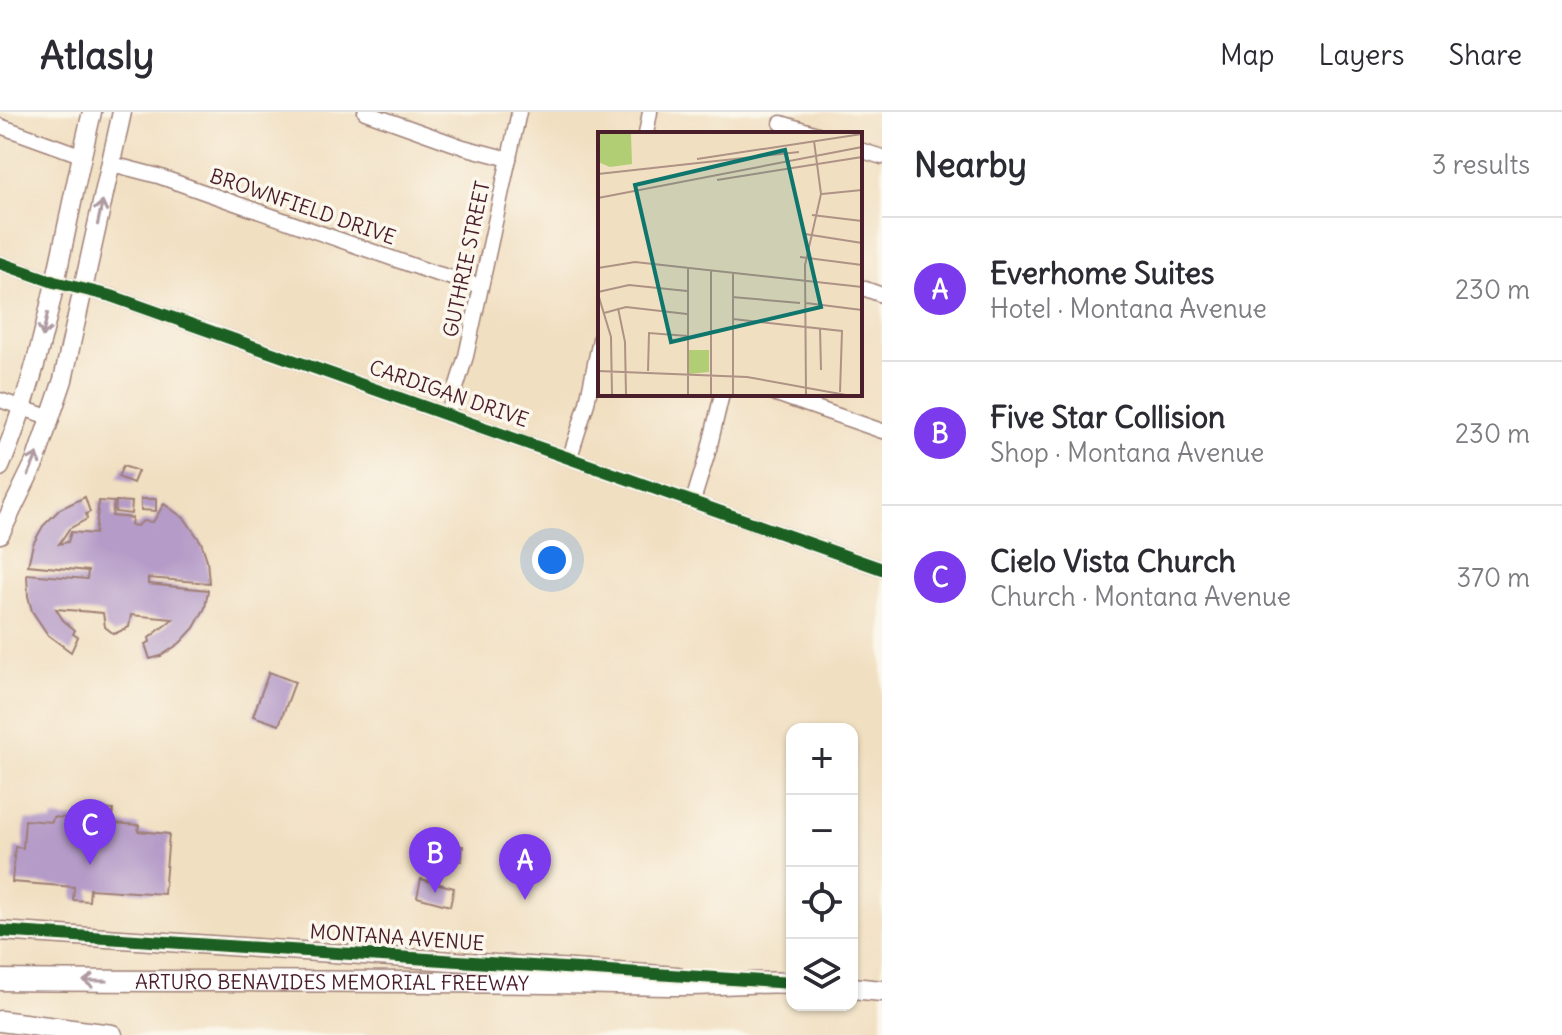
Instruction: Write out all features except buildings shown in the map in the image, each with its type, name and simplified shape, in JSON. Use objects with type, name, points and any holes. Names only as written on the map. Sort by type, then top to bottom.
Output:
[{"type":"highway","name":"ARTURO BENAVIDES MEMORIAL FREEWAY","points":[[0,980],[485,980],[675,985],[761,981]]},
{"type":"highway","name":"MONTANA AVENUE","points":[[761,981],[786,983]]},
{"type":"highway","points":[[858,989],[882,991]]},
{"type":"highway","points":[[0,1021],[112,1035]]},
{"type":"main road","points":[[0,467],[35,368],[92,112]]},
{"type":"main road","points":[[0,534],[35,462],[63,380],[122,112]]},
{"type":"main road","name":"MONTANA AVENUE","points":[[0,931],[761,981]]},
{"type":"main road","points":[[0,945],[28,934]]},
{"type":"street","points":[[365,112],[463,147],[509,159]]},
{"type":"street","name":"GUTHRIE STREET","points":[[448,414],[466,356],[519,112]]},
{"type":"street","points":[[646,132],[650,112]]},
{"type":"street","points":[[781,123],[810,132]]},
{"type":"street","points":[[0,126],[83,156]]},
{"type":"street","points":[[862,151],[882,157]]},
{"type":"street","name":"BROWNFIELD DRIVE","points":[[112,164],[158,176],[431,272],[480,286]]},
{"type":"street","name":"CARDIGAN DRIVE","points":[[0,263],[54,282],[111,296],[882,569]]},
{"type":"street","points":[[862,288],[882,295]]},
{"type":"street","points":[[570,457],[587,403],[598,349]]},
{"type":"street","points":[[693,501],[722,396]]},
{"type":"street","points":[[782,396],[882,431]]},
{"type":"street","points":[[0,400],[51,418]]},
{"type":"cycle path","points":[[0,263],[54,282],[111,296],[882,569]]},
{"type":"cycle path","points":[[0,931],[786,983]]},
{"type":"place","name":"Cielo Vista Church","points":[[90,865]]},
{"type":"place","name":"Five Star Collision","points":[[435,893]]},
{"type":"place","name":"Everhome Suites","points":[[525,900]]}]
